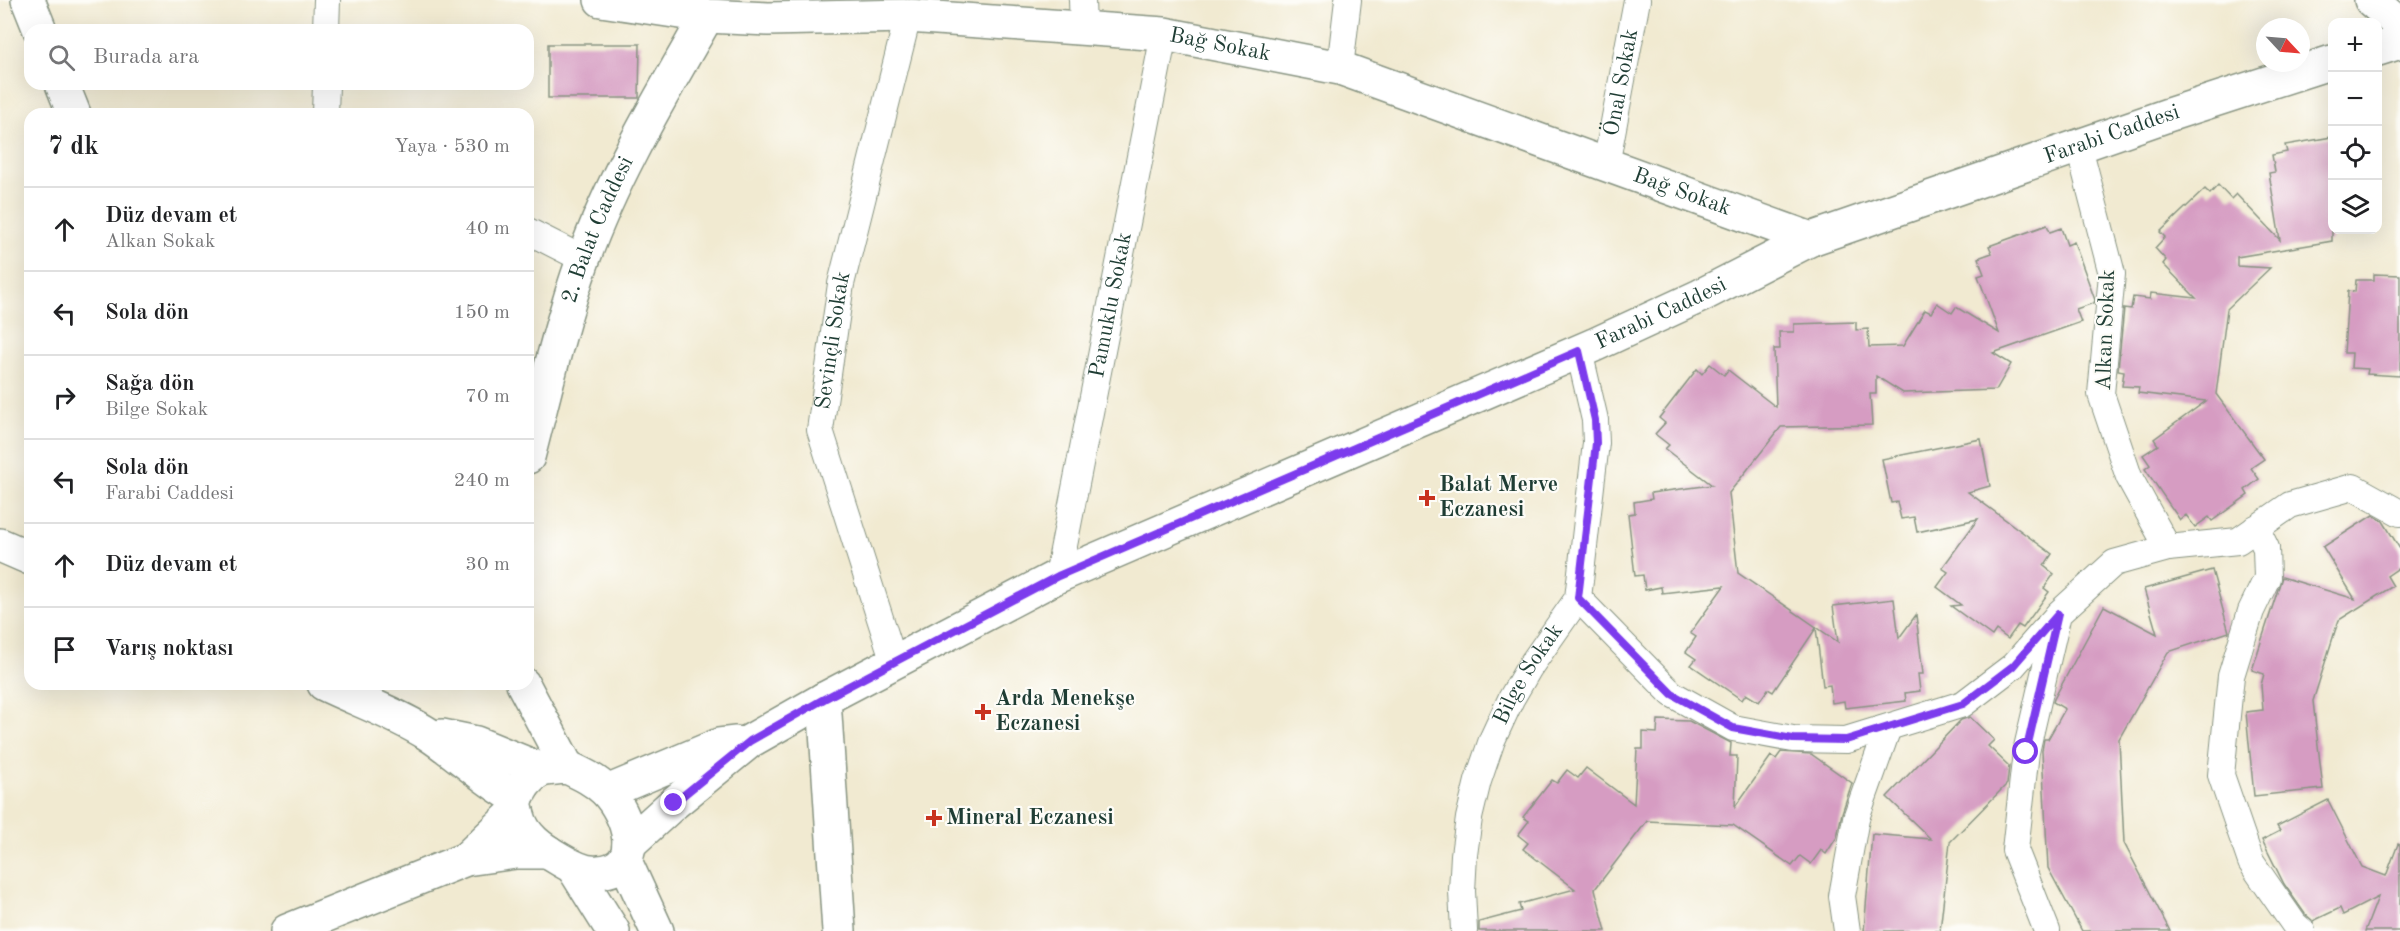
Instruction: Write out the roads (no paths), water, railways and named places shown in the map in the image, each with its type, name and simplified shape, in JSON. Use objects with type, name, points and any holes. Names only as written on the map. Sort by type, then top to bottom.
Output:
[{"type":"main road","points":[[28,0],[38,24]]},
{"type":"main road","name":"Bağ Sokak","points":[[601,0],[707,16],[768,19],[1083,14],[1164,34],[1340,68],[1811,239]]},
{"type":"main road","points":[[2371,0],[2400,25]]},
{"type":"main road","name":"2. Balat Caddesi","points":[[534,434],[583,260],[629,154],[707,16]]},
{"type":"main road","points":[[2382,48],[2400,42]]},
{"type":"main road","name":"Farabi Caddesi","points":[[750,741],[824,699],[1058,576],[1579,351],[1700,296],[1811,239],[2262,83],[2328,63]]},
{"type":"main road","points":[[64,90],[72,108]]},
{"type":"main road","points":[[0,545],[24,555]]},
{"type":"main road","points":[[336,690],[425,733],[468,761],[517,804],[520,824],[528,837],[560,860],[613,931]]},
{"type":"main road","points":[[525,690],[555,769]]},
{"type":"main road","points":[[824,699],[839,931]]},
{"type":"main road","points":[[425,733],[476,743],[555,769],[590,777],[607,792],[628,828],[627,853],[657,931]]},
{"type":"main road","points":[[607,792],[719,745],[750,741]]},
{"type":"main road","points":[[287,931],[466,860],[516,852],[560,860],[598,873],[616,868],[627,853],[691,789],[750,741]]},
{"type":"main road","points":[[466,860],[517,804],[524,783],[555,769]]},
{"type":"street","points":[[326,24],[327,0]]},
{"type":"street","points":[[1340,68],[1348,0]]},
{"type":"street","name":"Önal Sokak","points":[[1606,165],[1637,0]]},
{"type":"street","name":"Sevinçli Sokak","points":[[894,662],[820,430],[841,284],[908,16]]},
{"type":"street","name":"Pamuklu Sokak","points":[[1058,576],[1164,34]]},
{"type":"street","points":[[325,108],[326,90]]},
{"type":"street","name":"Alkan Sokak","points":[[2079,147],[2112,274],[2101,394],[2129,477],[2168,548]]},
{"type":"street","points":[[534,234],[583,260]]},
{"type":"street","name":"Bilge Sokak","points":[[1464,931],[1462,891],[1464,855],[1470,818],[1492,740],[1511,699],[1529,668],[1578,598],[1596,443],[1595,420],[1579,351]]},
{"type":"street","points":[[1578,598],[1672,694],[1733,728],[1793,739],[1846,740],[1963,704],[2013,666],[2058,614],[2114,563],[2168,548],[2238,541],[2290,505],[2352,487],[2400,513]]},
{"type":"street","points":[[2256,528],[2266,548],[2267,578],[2251,610],[2231,676],[2221,775],[2251,862],[2294,924],[2302,931]]},
{"type":"street","points":[[2047,931],[2015,850],[2026,752],[2058,614]]},
{"type":"street","points":[[1847,931],[1842,896],[1856,818],[1888,728]]},
{"type":"place","name":"Balat Merve Eczanesi","points":[[1427,498]]},
{"type":"place","name":"Arda Menekşe Eczanesi","points":[[983,712]]},
{"type":"place","name":"Mineral Eczanesi","points":[[934,818]]}]
